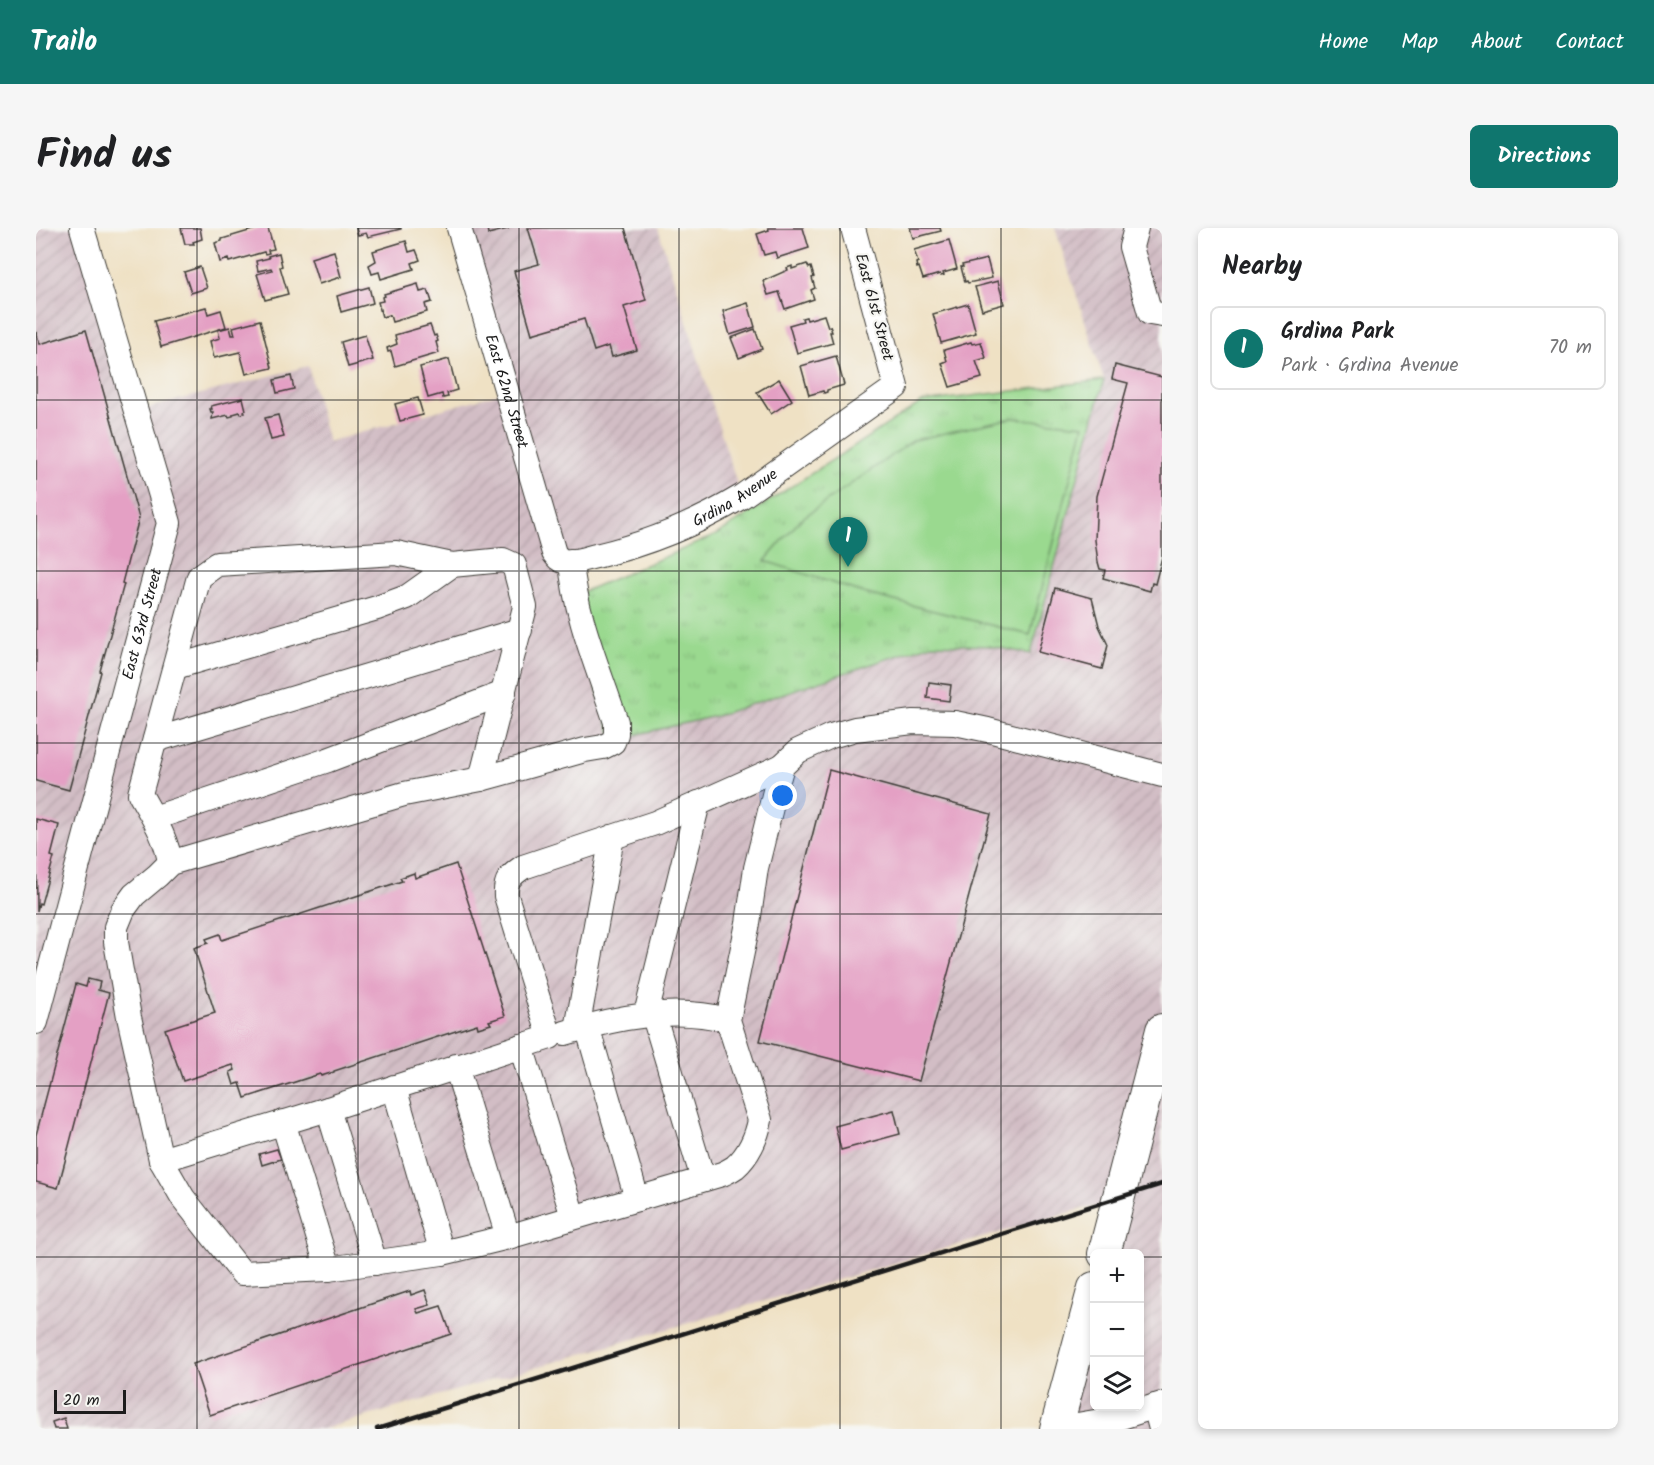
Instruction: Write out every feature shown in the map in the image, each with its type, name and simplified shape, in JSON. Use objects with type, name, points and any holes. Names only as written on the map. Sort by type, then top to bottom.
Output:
[{"type":"main road","points":[[1105,1249],[1162,1030]]},
{"type":"main road","points":[[1055,1429],[1091,1303]]},
{"type":"street","name":"East 63rd Street","points":[[36,1022],[169,523],[82,228]]},
{"type":"street","name":"East 62nd Street","points":[[459,228],[616,722],[613,742],[603,747],[481,779]]},
{"type":"street","name":"East 61st Street","points":[[853,228],[896,387]]},
{"type":"street","points":[[1136,228],[1131,247],[1150,313],[1162,315]]},
{"type":"street","name":"Grdina Avenue","points":[[563,557],[603,555],[650,540],[719,510],[741,497],[896,387]]},
{"type":"street","points":[[170,863],[164,839],[140,794],[199,577],[217,564],[396,553],[452,565],[503,560],[514,565],[525,607],[481,779],[404,794],[170,863],[134,895],[123,910],[116,927],[116,942],[129,1017],[161,1160],[183,1197],[242,1273],[328,1269],[375,1263],[442,1252],[508,1237],[722,1174],[734,1168],[751,1146],[758,1132],[760,1120],[728,1020],[748,923],[756,868],[782,766]]},
{"type":"street","points":[[175,667],[407,597],[452,565]]},
{"type":"street","points":[[155,740],[520,630]]},
{"type":"street","points":[[154,818],[328,760],[504,693]]},
{"type":"street","points":[[550,1037],[506,896],[506,885],[512,874],[523,867],[655,823],[782,766],[798,751],[843,732],[906,723],[969,725],[1162,775]]},
{"type":"street","points":[[698,803],[650,1014],[703,1179]]},
{"type":"street","points":[[612,837],[582,1028],[638,1199]]},
{"type":"street","points":[[161,1160],[582,1028],[650,1014],[708,1015],[728,1020]]},
{"type":"street","points":[[521,1046],[573,1217]]},
{"type":"street","points":[[456,1066],[508,1237]]},
{"type":"street","points":[[394,1087],[442,1252]]},
{"type":"street","points":[[328,1109],[375,1263]]},
{"type":"street","points":[[283,1122],[328,1269]]},
{"type":"street","points":[[1055,1429],[1118,1418],[1158,1405],[1161,1429]]},
{"type":"shaded area","points":[[36,228],[82,228],[136,411],[308,366],[328,442],[507,391],[459,228],[658,228],[741,497],[571,561],[613,740],[716,716],[932,644],[989,646],[1031,654],[1104,380],[1055,228],[1162,228],[1162,1429],[1055,1429],[1090,1302],[1090,1411],[1144,1411],[1144,1249],[1105,1249],[1116,1203],[1082,1209],[323,1429],[36,1429]]},
{"type":"green space","points":[[1104,380],[1031,654],[989,646],[932,644],[716,716],[613,740],[568,598],[716,535],[922,402]]},
{"type":"green space","points":[[1012,418],[1084,425],[1030,635],[863,593],[765,561],[801,519],[914,440]]},
{"type":"building","points":[[181,228],[200,228],[202,239],[193,242],[194,244],[185,244]]},
{"type":"building","points":[[259,228],[268,228],[274,249],[268,250],[269,253],[265,254],[264,252],[229,262],[228,259],[220,262],[215,243]]},
{"type":"building","points":[[356,228],[401,229],[368,237],[366,233],[358,235]]},
{"type":"building","points":[[487,228],[508,228],[508,229],[488,234]]},
{"type":"building","points":[[528,228],[625,228],[646,300],[624,307],[637,350],[612,357],[609,346],[594,351],[584,319],[532,334],[514,271],[539,264]]},
{"type":"building","points":[[768,228],[803,228],[809,248],[777,258],[775,252],[764,255],[757,234],[769,230]]},
{"type":"building","points":[[910,228],[940,228],[941,231],[913,238]]},
{"type":"building","points":[[949,240],[957,269],[943,273],[944,275],[941,276],[940,274],[923,279],[919,267],[917,268],[916,263],[918,262],[914,250]]},
{"type":"building","points":[[406,241],[409,252],[416,250],[420,260],[412,263],[414,269],[381,279],[379,272],[372,274],[369,265],[376,261],[373,251]]},
{"type":"building","points":[[334,251],[341,277],[319,284],[311,258]]},
{"type":"building","points":[[279,253],[282,266],[280,267],[288,294],[265,300],[257,274],[272,270],[271,268],[258,271],[256,261]]},
{"type":"building","points":[[987,259],[992,278],[965,282],[962,265]]},
{"type":"building","points":[[807,264],[809,268],[811,267],[814,277],[812,278],[815,288],[811,290],[814,299],[785,309],[779,292],[768,295],[763,281],[792,266],[792,269]]},
{"type":"building","points":[[200,267],[207,288],[191,293],[184,272]]},
{"type":"building","points":[[998,281],[1004,304],[982,310],[975,287]]},
{"type":"building","points":[[418,284],[420,292],[428,290],[432,302],[425,304],[427,312],[392,322],[390,315],[382,317],[378,302],[383,301],[384,294]]},
{"type":"building","points":[[369,287],[373,303],[341,312],[337,296]]},
{"type":"building","points":[[748,303],[755,327],[730,335],[723,311]]},
{"type":"building","points":[[968,304],[976,333],[941,343],[933,314]]},
{"type":"building","points":[[206,307],[208,314],[221,310],[226,327],[161,347],[154,321]]},
{"type":"building","points":[[824,315],[832,332],[830,332],[833,343],[797,353],[789,325],[803,321],[802,318],[806,317],[807,320]]},
{"type":"building","points":[[260,320],[272,368],[246,374],[240,352],[214,358],[210,341],[220,338],[218,330],[230,327],[232,335],[235,335],[233,327]]},
{"type":"building","points":[[430,325],[438,341],[436,342],[439,353],[395,366],[391,351],[388,352],[387,348],[397,344],[395,335]]},
{"type":"building","points":[[755,329],[762,349],[739,358],[731,338]]},
{"type":"building","points":[[86,330],[139,518],[122,583],[124,584],[69,790],[36,781],[36,332],[40,344]]},
{"type":"building","points":[[365,335],[373,360],[348,367],[341,342]]},
{"type":"building","points":[[971,342],[972,344],[981,342],[986,358],[976,361],[982,378],[950,387],[942,363],[947,361],[944,350]]},
{"type":"building","points":[[836,356],[844,385],[824,393],[823,391],[809,395],[801,366]]},
{"type":"building","points":[[449,359],[457,390],[447,393],[448,397],[443,398],[442,394],[428,398],[420,367]]},
{"type":"building","points":[[1115,365],[1162,377],[1162,557],[1155,584],[1152,583],[1150,591],[1103,578],[1105,570],[1100,569],[1098,562],[1095,540],[1097,496],[1128,383],[1112,379]]},
{"type":"building","points":[[291,376],[294,389],[277,393],[274,380]]},
{"type":"building","points":[[779,379],[792,400],[771,414],[757,392]]},
{"type":"building","points":[[243,398],[245,413],[240,412],[229,417],[228,415],[212,419],[211,406]]},
{"type":"building","points":[[418,398],[423,415],[400,421],[395,404]]},
{"type":"building","points":[[278,415],[284,437],[271,440],[265,418]]},
{"type":"building","points":[[1055,588],[1092,598],[1099,626],[1108,645],[1102,669],[1038,652]]},
{"type":"building","points":[[929,682],[951,685],[949,701],[927,698]]},
{"type":"building","points":[[829,770],[991,814],[919,1081],[760,1041]]},
{"type":"building","points":[[36,819],[59,825],[51,856],[54,857],[37,911]]},
{"type":"building","points":[[456,864],[505,1016],[489,1021],[491,1024],[478,1028],[477,1024],[334,1072],[321,1076],[320,1074],[245,1098],[240,1083],[234,1085],[230,1072],[235,1070],[233,1065],[183,1081],[165,1029],[215,1013],[194,948],[208,943],[206,939],[220,934],[222,940],[402,881],[400,878],[414,873],[415,878]]},
{"type":"building","points":[[88,979],[100,982],[98,990],[109,993],[58,1188],[36,1182],[36,1135],[76,984],[86,987]]},
{"type":"building","points":[[894,1110],[900,1134],[841,1150],[835,1126]]},
{"type":"building","points":[[277,1149],[281,1159],[262,1165],[259,1154]]},
{"type":"building","points":[[425,1290],[430,1305],[416,1309],[418,1313],[441,1306],[451,1334],[210,1415],[193,1364],[410,1291],[411,1295]]},
{"type":"building","points":[[64,1418],[67,1429],[54,1429],[52,1422]]},
{"type":"railway","points":[[377,1429],[1162,1184]]},
{"type":"place","name":"Grdina Park","points":[[848,567]]}]
